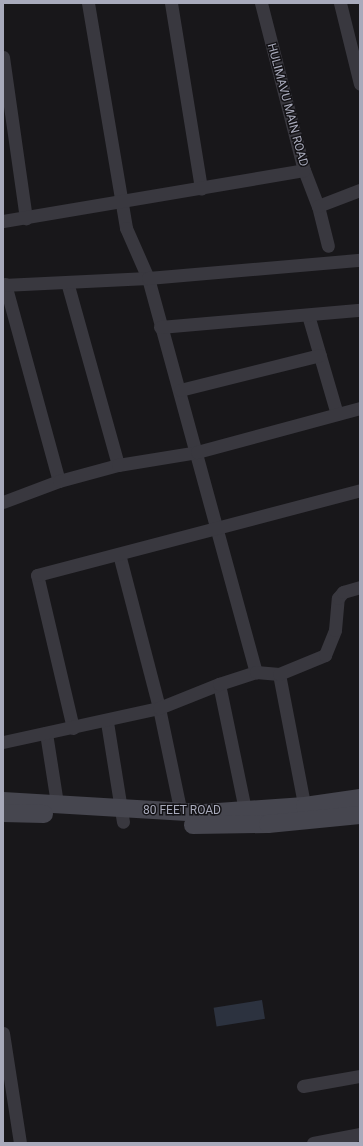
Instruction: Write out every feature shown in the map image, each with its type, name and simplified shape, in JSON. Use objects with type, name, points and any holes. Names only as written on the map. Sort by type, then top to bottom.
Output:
[{"type":"main road","name":"80 FEET ROAD","points":[[3,801],[57,803],[180,826],[306,813],[360,798]]},
{"type":"main road","name":"80 FEET ROAD","points":[[3,813],[123,816],[245,810],[360,815]]},
{"type":"street","points":[[88,3],[126,228],[148,278],[160,327],[180,390],[216,529],[256,672]]},
{"type":"street","points":[[171,3],[201,189]]},
{"type":"street","name":"HULIMAVU MAIN ROAD","points":[[261,3],[304,170],[318,206],[328,246]]},
{"type":"street","points":[[340,3],[360,84]]},
{"type":"street","points":[[3,57],[26,218]]},
{"type":"street","points":[[3,221],[201,189],[304,170]]},
{"type":"street","points":[[318,206],[360,190]]},
{"type":"street","points":[[59,481],[4,284],[148,278],[360,260]]},
{"type":"street","points":[[67,282],[118,465]]},
{"type":"street","points":[[160,327],[360,310]]},
{"type":"street","points":[[308,315],[337,414]]},
{"type":"street","points":[[180,390],[320,355]]},
{"type":"street","points":[[3,502],[59,481],[118,465],[197,452],[360,408]]},
{"type":"street","points":[[72,728],[37,575],[360,490]]},
{"type":"street","points":[[119,554],[159,708],[181,813]]},
{"type":"street","points":[[3,742],[107,722],[159,708],[219,684],[256,672],[279,674],[325,654],[335,630],[338,598],[343,592],[360,587]]},
{"type":"street","points":[[279,674],[306,813]]},
{"type":"street","points":[[219,684],[245,810]]},
{"type":"street","points":[[107,722],[123,816]]},
{"type":"street","points":[[46,733],[57,803]]},
{"type":"street","points":[[3,1033],[7,1090],[20,1143]]},
{"type":"street","points":[[303,1086],[360,1076]]},
{"type":"street","points":[[314,1143],[360,1134]]},
{"type":"water","points":[[262,1000],[265,1019],[217,1026],[214,1008]]}]
